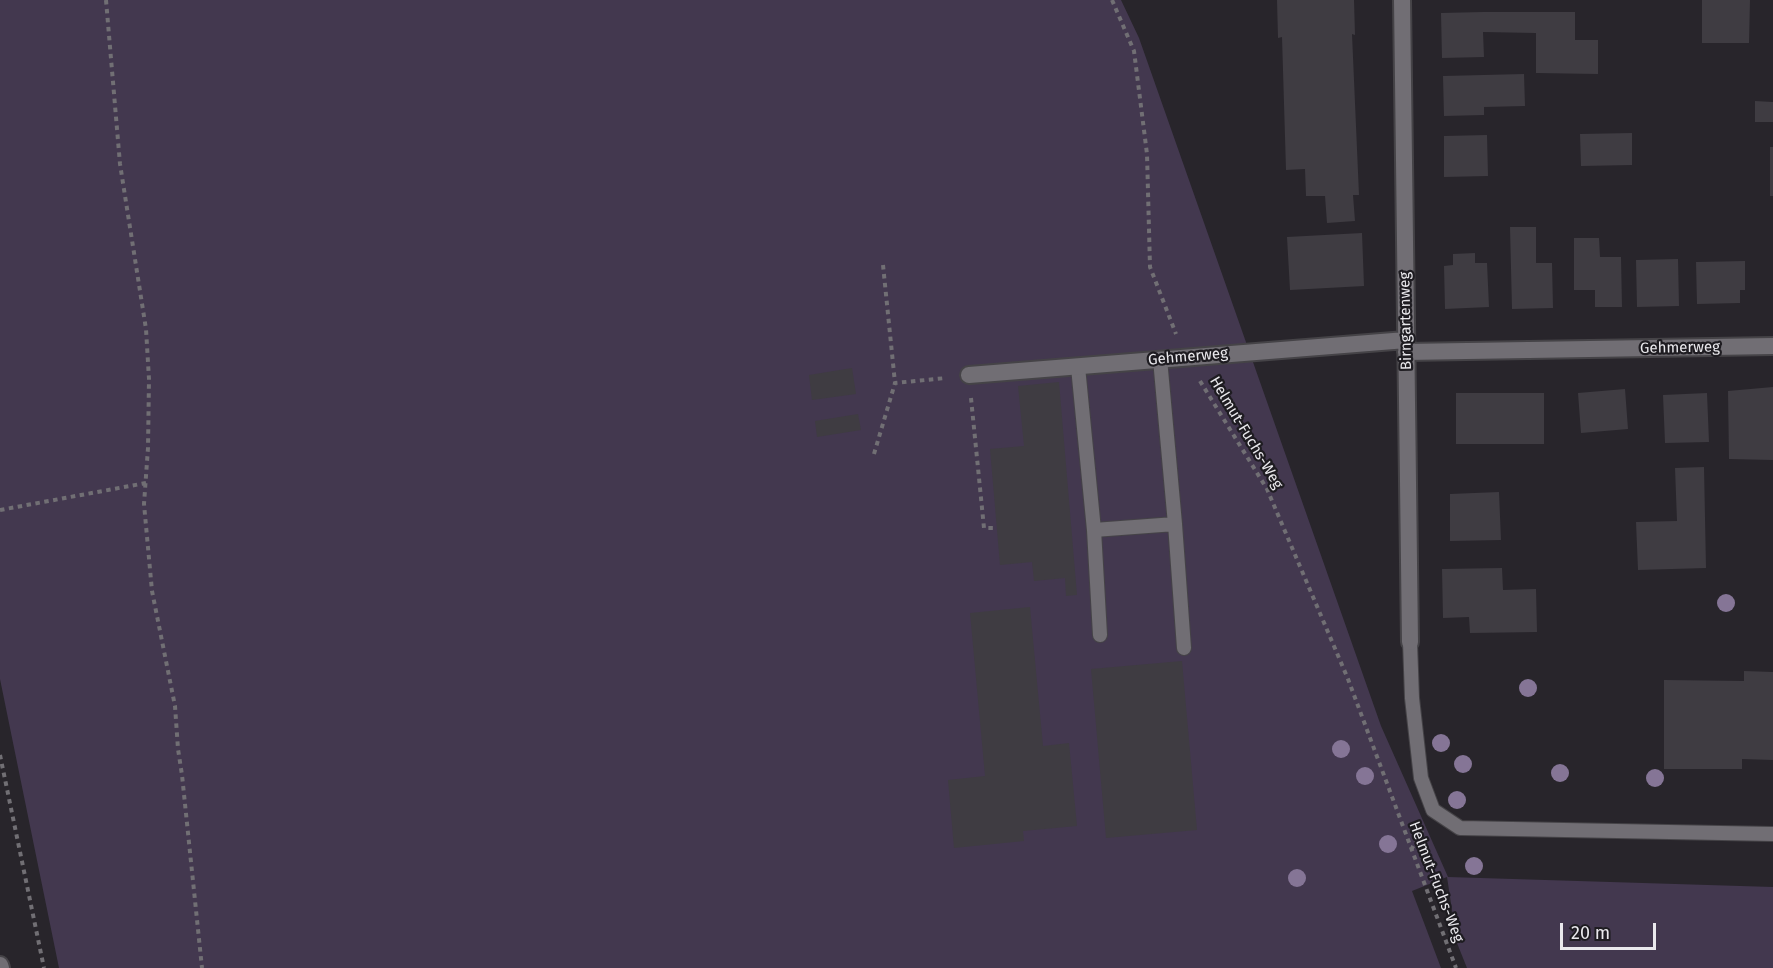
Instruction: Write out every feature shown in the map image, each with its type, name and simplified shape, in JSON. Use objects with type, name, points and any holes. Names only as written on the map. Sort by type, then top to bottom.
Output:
[{"type":"street","name":"Birngartenweg","points":[[1402,0],[1410,642]]},
{"type":"street","name":"Gehmerweg","points":[[969,375],[1185,357],[1406,346],[1773,346]]},
{"type":"lane","points":[[1160,359],[1184,648]]},
{"type":"lane","points":[[1078,367],[1094,530],[1100,635]]},
{"type":"lane","points":[[1094,530],[1175,524]]},
{"type":"lane","points":[[1410,642],[1412,698],[1421,778],[1433,810],[1460,828],[1773,834]]},
{"type":"path","points":[[106,0],[120,164],[146,328],[149,379],[144,504],[152,591],[175,706],[202,968]]},
{"type":"path","name":"Helmut-Fuchs-Weg","points":[[1112,0],[1134,51],[1147,154],[1150,267],[1185,357],[1267,489],[1348,679],[1456,968]]},
{"type":"path","points":[[874,454],[895,383],[883,265]]},
{"type":"path","points":[[895,383],[969,375],[984,528],[997,528]]},
{"type":"path","points":[[0,510],[146,483]]},
{"type":"path","points":[[0,755],[44,968]]},
{"type":"shaded area","points":[[0,0],[1121,0],[1139,38],[1381,726],[1448,877],[1773,887],[1773,968],[1467,968],[1457,943],[1447,877],[1412,891],[1441,968],[59,968],[0,679]]},
{"type":"building","points":[[1277,0],[1354,0],[1355,35],[1352,34],[1359,195],[1353,195],[1355,221],[1327,223],[1325,196],[1306,196],[1305,169],[1286,170],[1282,37],[1278,38]]},
{"type":"building","points":[[1702,0],[1750,0],[1749,43],[1702,43]]},
{"type":"building","points":[[1575,12],[1575,40],[1598,40],[1598,74],[1536,73],[1536,33],[1483,32],[1484,57],[1442,58],[1441,13]]},
{"type":"building","points":[[1524,74],[1525,106],[1484,107],[1484,115],[1444,116],[1443,76]]},
{"type":"building","points":[[1755,101],[1773,102],[1773,122],[1755,122]]},
{"type":"building","points":[[1632,133],[1632,165],[1581,166],[1580,134]]},
{"type":"building","points":[[1487,135],[1488,176],[1444,177],[1444,136]]},
{"type":"building","points":[[1770,147],[1773,147],[1773,196],[1770,196]]},
{"type":"building","points":[[1510,227],[1536,227],[1536,263],[1552,263],[1553,308],[1512,309]]},
{"type":"building","points":[[1362,233],[1364,286],[1290,290],[1287,237]]},
{"type":"building","points":[[1574,238],[1599,238],[1600,257],[1621,257],[1622,307],[1595,307],[1595,290],[1574,290]]},
{"type":"building","points":[[1475,253],[1475,263],[1487,263],[1489,307],[1445,309],[1444,266],[1453,265],[1453,254]]},
{"type":"building","points":[[1678,259],[1679,306],[1637,307],[1636,260]]},
{"type":"building","points":[[1745,261],[1745,290],[1740,290],[1740,303],[1697,304],[1696,262]]},
{"type":"building","points":[[852,368],[856,394],[812,400],[809,375]]},
{"type":"building","points":[[1059,382],[1077,595],[1066,596],[1065,578],[1034,581],[1032,562],[1000,565],[990,449],[1024,446],[1018,386]]},
{"type":"building","points":[[1773,387],[1773,460],[1729,459],[1728,391]]},
{"type":"building","points":[[1625,389],[1628,429],[1581,433],[1578,393]]},
{"type":"building","points":[[1456,393],[1544,393],[1544,444],[1456,444]]},
{"type":"building","points":[[1707,393],[1709,442],[1665,443],[1663,395]]},
{"type":"building","points":[[858,414],[861,430],[817,437],[815,421]]},
{"type":"building","points":[[1704,467],[1706,568],[1638,570],[1636,522],[1677,521],[1675,468]]},
{"type":"building","points":[[1499,492],[1501,540],[1450,541],[1450,494]]},
{"type":"building","points":[[1502,568],[1503,590],[1536,589],[1537,632],[1470,633],[1469,617],[1443,618],[1442,569]]},
{"type":"building","points":[[1030,607],[1043,746],[1069,743],[1077,826],[1023,831],[1024,841],[954,848],[948,780],[985,776],[970,613]]},
{"type":"building","points":[[1182,661],[1197,830],[1106,838],[1091,669]]},
{"type":"building","points":[[1744,671],[1773,672],[1773,760],[1742,759],[1742,769],[1664,769],[1664,680],[1744,681]]}]
